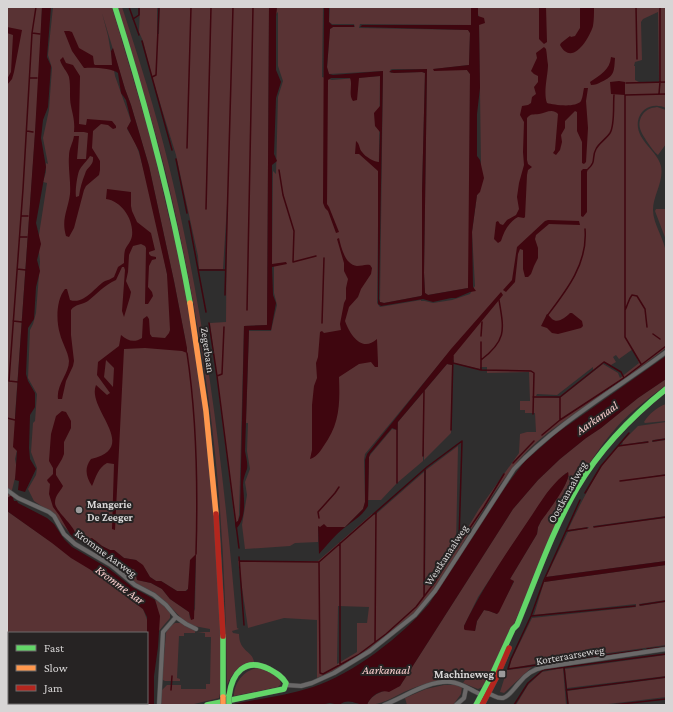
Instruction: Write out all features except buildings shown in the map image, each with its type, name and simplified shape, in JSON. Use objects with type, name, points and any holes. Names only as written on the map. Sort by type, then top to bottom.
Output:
[{"type":"main road","name":"Zegerbaan","points":[[114,7],[146,109],[160,163],[181,255],[194,328],[211,448],[217,521],[226,697],[229,705]]},
{"type":"main road","name":"Oostkanaalweg","points":[[482,705],[485,694],[513,637],[563,515],[586,474],[624,426],[646,405],[666,389]]},
{"type":"main road","name":"Zegerbaan","points":[[223,705],[232,679],[237,673],[248,666],[258,665],[266,667],[284,678],[286,685]]},
{"type":"main road","name":"Westkanaalweg","points":[[207,705],[284,689],[286,685]]},
{"type":"main road","name":"Oostkanaalweg","points":[[476,705],[485,694]]},
{"type":"street","name":"Westkanaalweg","points":[[286,685],[301,686],[312,683],[334,673],[370,651],[410,619],[435,591],[503,484],[523,459],[557,429],[666,352]]},
{"type":"street","name":"Kromme Aarweg","points":[[7,490],[13,495],[49,512],[54,516],[64,534],[75,544],[110,565],[135,586],[154,595],[166,605],[176,617],[196,629]]},
{"type":"street","points":[[159,705],[163,632],[176,617]]},
{"type":"street","name":"Korteraarseweg","points":[[485,694],[498,698],[505,697],[528,674],[535,669],[544,666],[666,649]]},
{"type":"street","points":[[384,705],[431,685],[450,682],[485,694]]},
{"type":"street","points":[[456,705],[464,698],[466,688]]},
{"type":"shaded area","points":[[7,7],[42,7],[39,79],[15,416],[17,450],[15,459],[17,470],[12,495],[8,499],[7,498]]},
{"type":"shaded area","points":[[53,7],[112,7],[151,139],[170,222],[179,248],[199,371],[210,470],[217,560],[221,689],[219,698],[190,705],[161,705],[161,691],[167,685],[181,685],[181,689],[206,689],[206,684],[210,684],[211,637],[205,637],[205,633],[197,632],[210,632],[210,629],[194,626],[185,622],[155,593],[137,584],[124,572],[100,555],[112,559],[123,568],[133,568],[135,570],[137,580],[151,583],[162,589],[170,599],[189,612],[190,619],[195,609],[196,555],[188,589],[184,592],[177,591],[161,581],[156,581],[150,577],[145,569],[136,560],[124,558],[114,550],[110,550],[102,546],[95,540],[76,540],[53,514],[34,501],[28,489],[36,475],[37,468],[31,452],[37,394],[28,378],[30,330],[36,313],[40,262],[38,241],[47,183],[43,182],[46,172],[46,163],[48,164],[43,138],[49,110],[52,68],[48,55]],"holes":[[[102,13],[149,166],[174,281],[187,353],[169,287],[153,203],[139,153],[135,142],[127,129],[131,121],[115,76],[108,36]]]},
{"type":"shaded area","points":[[117,7],[122,7],[164,146],[182,223],[203,338],[220,454],[237,628],[239,629],[232,631],[233,633],[239,634],[243,648],[253,658],[254,662],[237,669],[227,685],[225,598],[218,482],[212,423],[199,335],[164,164]]},
{"type":"shaded area","points":[[140,7],[157,7],[157,34],[159,34],[160,7],[269,7],[267,325],[244,326],[239,515],[238,521],[235,523],[210,323],[226,322],[227,205],[223,269],[199,269],[198,256],[176,155],[152,77],[143,41],[139,32]]},
{"type":"shaded area","points":[[277,7],[323,7],[322,77],[332,80],[380,76],[377,303],[380,307],[421,300],[433,303],[452,300],[470,294],[475,286],[472,232],[481,165],[478,7],[666,7],[666,108],[661,106],[648,107],[639,116],[638,128],[643,139],[659,160],[662,172],[653,204],[653,210],[666,254],[666,348],[627,378],[548,433],[528,450],[501,483],[442,577],[419,608],[397,629],[372,648],[345,665],[317,678],[317,620],[284,618],[248,628],[238,561],[318,561],[372,514],[375,515],[424,472],[424,596],[422,599],[425,595],[426,470],[458,446],[456,547],[479,509],[519,453],[520,434],[536,432],[535,413],[525,413],[525,410],[520,410],[520,401],[530,401],[529,372],[487,373],[487,367],[480,367],[480,369],[454,363],[454,360],[445,357],[365,454],[365,502],[363,509],[345,527],[318,527],[318,542],[295,543],[290,546],[245,549],[242,525],[247,495],[245,482],[250,469],[247,451],[248,423],[246,423],[249,331],[271,331],[277,305],[274,293],[274,264],[272,264],[273,171],[276,174],[278,97],[283,81],[278,66],[278,12],[276,14]],"holes":[[[658,12],[659,82],[639,82],[635,80],[634,66],[635,62],[642,60],[641,22],[643,19]],[[633,349],[639,363],[620,378],[618,373],[603,364],[560,398],[536,396],[537,394],[557,395],[593,367],[593,370],[604,362],[611,365],[616,362],[613,357],[616,355],[619,359]],[[338,606],[369,607],[367,623],[357,623],[357,652],[337,664]]]},
{"type":"shaded area","points":[[330,7],[471,7],[471,25],[360,24],[359,28],[468,30],[470,33],[469,65],[434,69],[467,70],[470,74],[468,288],[428,295],[425,293],[427,69],[392,69],[390,70],[391,73],[425,73],[422,192],[422,295],[384,303],[380,302],[383,71],[329,74],[327,68],[330,29],[333,27],[355,27],[354,24],[332,24],[329,22]]},
{"type":"shaded area","points":[[657,107],[666,110],[666,144],[658,155],[644,136],[639,126],[643,114],[649,109]]},
{"type":"shaded area","points":[[656,209],[666,209],[666,240],[655,211]]},
{"type":"shaded area","points":[[447,364],[452,365],[451,433],[424,460],[424,398],[423,461],[397,483],[381,500],[368,500],[369,457],[392,429],[397,430],[397,461],[398,422]]},
{"type":"shaded area","points":[[666,379],[666,385],[636,408],[616,428],[586,469],[558,523],[485,686],[478,689],[463,683],[465,680],[434,682],[419,686],[391,699],[372,705],[367,705],[376,694],[400,686],[513,509],[538,480],[560,459],[638,398]],"holes":[[[566,473],[569,476],[564,487],[541,521],[537,534],[510,579],[514,582],[497,614],[484,610],[477,621],[475,631],[464,626],[478,597],[548,492]]]},
{"type":"shaded area","points":[[666,404],[666,421],[644,422],[654,411]]},
{"type":"shaded area","points":[[666,422],[666,438],[653,440],[652,442],[666,440],[666,474],[619,482],[666,475],[666,516],[593,527],[666,518],[666,561],[546,577],[568,532],[589,528],[568,530],[591,484],[607,459],[614,450],[620,446],[648,443],[648,441],[622,445],[623,441],[638,426]]},
{"type":"shaded area","points":[[7,511],[91,570],[143,609],[149,625],[147,632],[8,632],[8,704],[143,705],[7,705]]},
{"type":"shaded area","points":[[666,565],[666,600],[639,604],[640,606],[666,602],[666,645],[544,662],[509,669],[511,661],[532,618],[636,607],[636,604],[534,615],[544,582]]},
{"type":"shaded area","points":[[155,600],[160,601],[170,613],[170,618],[158,632],[157,606]]},
{"type":"shaded area","points":[[175,623],[181,623],[195,631],[195,633],[184,633],[184,636],[179,636],[177,678],[180,679],[180,681],[165,681],[162,678],[166,633],[168,628]]},
{"type":"shaded area","points":[[666,655],[666,676],[567,688],[565,669]]},
{"type":"shaded area","points":[[532,667],[504,693],[500,692],[507,670]]},
{"type":"shaded area","points":[[257,668],[267,670],[279,678],[281,684],[278,687],[234,696],[236,686],[244,674]]},
{"type":"shaded area","points":[[563,668],[566,705],[516,705],[528,685],[542,672]]},
{"type":"shaded area","points":[[666,678],[666,697],[600,705],[569,705],[567,691]]},
{"type":"shaded area","points":[[444,685],[456,685],[462,687],[461,694],[453,705],[407,705],[405,698],[426,689]]},
{"type":"water","points":[[42,7],[51,7],[47,57],[51,66],[48,107],[43,120],[41,138],[46,167],[36,223],[41,244],[37,260],[40,271],[36,287],[34,319],[28,328],[26,374],[35,393],[35,407],[30,415],[29,448],[30,459],[36,469],[25,492],[18,490],[19,481],[15,480],[17,451],[13,447],[35,132]]},
{"type":"water","points":[[269,7],[277,7],[276,70],[281,82],[276,98],[274,154],[277,161],[272,165],[272,264],[286,262],[287,264],[272,267],[273,295],[276,303],[271,330],[249,330],[245,451],[247,469],[243,483],[243,514],[240,525],[236,529],[235,523],[238,521],[240,515],[244,326],[267,325]]},
{"type":"water","points":[[324,7],[329,7],[329,22],[332,25],[354,25],[354,27],[333,27],[330,29],[327,67],[329,74],[333,75],[383,71],[379,299],[380,302],[384,303],[422,295],[422,192],[425,73],[389,72],[392,70],[427,69],[425,293],[428,295],[468,288],[470,74],[467,70],[434,71],[433,69],[469,65],[470,33],[468,30],[360,27],[362,25],[471,25],[471,7],[478,7],[478,16],[484,18],[485,23],[479,25],[480,88],[477,114],[477,156],[480,160],[484,178],[480,192],[477,195],[472,232],[473,287],[476,291],[456,298],[433,302],[423,299],[381,306],[378,304],[378,171],[359,154],[355,154],[356,141],[365,156],[379,162],[380,132],[375,126],[374,113],[380,106],[380,76],[359,78],[357,100],[353,101],[351,95],[350,78],[331,78],[328,80],[327,204],[339,232],[336,233],[328,211],[323,203]]},
{"type":"water","points":[[539,7],[546,7],[547,42],[544,44],[539,39]]},
{"type":"water","points":[[580,7],[594,7],[593,26],[588,38],[580,49],[570,53],[565,51],[560,45],[570,36],[575,36],[580,28]]},
{"type":"water","points":[[7,27],[22,30],[14,72],[12,79],[7,85],[7,79],[11,72],[13,35],[7,33]]},
{"type":"water","points":[[64,31],[72,32],[79,48],[93,56],[95,65],[112,65],[111,51],[113,48],[149,166],[187,348],[187,353],[182,351],[145,348],[124,349],[115,530],[112,529],[114,464],[107,463],[101,467],[92,486],[88,479],[87,472],[87,466],[91,459],[105,453],[111,446],[112,437],[95,395],[96,385],[107,395],[110,393],[97,375],[98,362],[119,346],[121,335],[131,341],[142,338],[143,319],[147,316],[149,319],[150,334],[152,337],[165,338],[169,333],[167,274],[139,151],[127,128],[131,121],[126,100],[121,93],[118,73],[107,69],[84,68],[72,51]],"holes":[[[106,360],[114,368],[113,387],[104,377]]]},
{"type":"water","points":[[544,47],[546,49],[548,65],[546,89],[547,103],[555,105],[575,105],[581,101],[584,88],[588,88],[586,101],[588,128],[586,162],[584,164],[582,163],[582,142],[577,131],[577,112],[575,111],[565,121],[565,128],[561,135],[562,142],[560,150],[556,155],[553,153],[555,150],[558,114],[551,111],[528,116],[527,160],[528,164],[532,167],[528,170],[527,175],[525,217],[518,217],[512,221],[505,230],[501,241],[498,243],[494,239],[496,222],[498,221],[503,225],[507,220],[516,215],[519,209],[517,197],[524,165],[524,122],[520,115],[522,106],[531,103],[532,97],[536,94],[534,87],[538,82],[538,76],[531,71],[537,58],[536,53]]},
{"type":"water","points":[[63,57],[66,63],[73,65],[80,76],[79,124],[86,125],[87,119],[112,121],[116,126],[116,128],[113,129],[108,125],[101,124],[93,131],[92,148],[100,161],[99,175],[86,186],[84,190],[74,228],[69,237],[66,236],[64,225],[70,194],[70,150],[74,136],[79,136],[77,159],[86,159],[88,133],[74,132],[74,122],[70,103],[69,77],[60,60]],"holes":[[[90,156],[93,157],[93,160],[83,179],[79,196],[76,197],[76,184],[79,171]]]},
{"type":"water","points":[[611,57],[615,58],[613,73],[606,80],[595,85],[591,85],[590,82],[607,69]]},
{"type":"water","points":[[610,82],[625,82],[625,95],[611,94]]},
{"type":"water","points":[[583,169],[588,169],[587,212],[583,217],[581,216],[581,171]]},
{"type":"water","points":[[107,189],[131,192],[132,211],[137,222],[151,233],[155,250],[149,252],[149,254],[156,257],[156,259],[152,260],[149,266],[148,287],[153,296],[148,304],[145,304],[146,248],[141,244],[133,246],[129,255],[126,281],[131,292],[124,317],[122,311],[124,267],[122,267],[116,280],[104,287],[88,301],[74,307],[71,310],[71,335],[74,361],[66,381],[62,399],[58,399],[59,389],[69,361],[58,323],[58,305],[62,294],[65,289],[67,289],[70,300],[80,300],[89,295],[105,281],[114,277],[118,267],[124,263],[125,250],[132,236],[131,224],[126,212],[117,203],[106,199]]},
{"type":"water","points":[[545,221],[579,221],[580,225],[549,224],[536,235],[535,239],[538,248],[538,258],[531,274],[528,277],[525,277],[523,269],[523,250],[520,249],[518,254],[515,282],[506,292],[503,290],[512,280],[517,247]]},
{"type":"water","points":[[339,238],[344,255],[349,262],[357,266],[370,265],[372,268],[371,274],[361,289],[358,297],[349,307],[345,321],[353,337],[362,343],[372,343],[377,339],[378,367],[375,367],[371,362],[359,364],[339,377],[339,405],[336,422],[322,449],[316,456],[310,459],[312,450],[312,405],[314,386],[317,378],[316,363],[318,357],[320,332],[322,331],[324,333],[341,330],[340,324],[346,299],[348,279],[344,271],[344,263],[337,239]]},
{"type":"water","points":[[501,292],[503,295],[453,356],[452,365],[447,364],[397,423],[397,430],[392,428],[370,454],[368,506],[366,510],[337,534],[319,554],[318,526],[320,527],[324,524],[327,527],[345,527],[363,509],[365,502],[365,460],[367,454],[451,349]]},
{"type":"water","points":[[570,313],[582,321],[583,326],[581,328],[558,334],[552,333],[547,328],[541,326],[547,314],[552,319],[557,321]]},
{"type":"water","name":"Aarkanaal","points":[[666,356],[666,379],[638,398],[560,459],[538,480],[513,509],[400,686],[389,692],[386,691],[376,694],[370,699],[367,705],[349,701],[339,705],[330,703],[324,705],[229,705],[292,693],[313,687],[344,673],[376,653],[405,629],[429,604],[500,494],[524,462],[557,433]]},
{"type":"water","points":[[62,411],[66,412],[71,421],[71,428],[64,442],[64,454],[56,469],[56,475],[63,486],[55,500],[55,503],[56,507],[74,531],[76,540],[70,534],[53,507],[49,494],[50,484],[47,480],[53,474],[53,468],[49,461],[51,434],[56,416]]},
{"type":"water","points":[[568,472],[563,489],[541,521],[537,534],[510,579],[514,581],[499,612],[497,614],[484,610],[477,621],[475,631],[465,630],[464,626],[471,612],[502,559],[546,495],[556,482]]},
{"type":"water","name":"Kromme Aar","points":[[12,495],[14,501],[17,501],[18,503],[47,518],[54,524],[64,539],[72,547],[108,568],[132,587],[155,600],[160,616],[154,676],[154,705],[142,705],[148,704],[148,632],[147,617],[143,609],[91,570],[71,558],[7,511],[7,498]]},
{"type":"water","points":[[92,538],[102,546],[110,550],[114,550],[124,558],[136,560],[143,565],[150,577],[156,581],[161,581],[177,591],[186,591],[188,589],[190,560],[196,554],[194,619],[191,620],[189,612],[170,599],[162,589],[151,583],[137,580],[135,570],[123,568],[112,559],[100,555],[88,546],[89,539]]},
{"type":"water","points":[[666,561],[666,565],[544,582],[546,577]]},
{"type":"waterway","points":[[18,382],[9,381],[23,189],[32,33],[36,7]]},
{"type":"waterway","points":[[129,7],[139,35]]},
{"type":"waterway","points":[[133,19],[139,15],[139,7]]},
{"type":"waterway","points":[[152,77],[156,75],[159,7]]},
{"type":"waterway","points":[[187,148],[191,7]]},
{"type":"waterway","points":[[206,209],[211,7]]},
{"type":"waterway","points":[[225,295],[233,7]]},
{"type":"waterway","points":[[247,310],[253,7]]},
{"type":"waterway","points":[[636,7],[637,59]]},
{"type":"waterway","points":[[659,94],[660,7]]},
{"type":"waterway","points":[[32,33],[40,34]]},
{"type":"waterway","points":[[142,41],[172,150]]},
{"type":"waterway","points":[[30,78],[37,78]]},
{"type":"waterway","points":[[626,83],[666,82]]},
{"type":"waterway","points":[[641,364],[625,337],[625,95],[666,94]]},
{"type":"waterway","points":[[588,169],[593,162],[596,149],[612,129],[614,95]]},
{"type":"waterway","points":[[27,131],[33,132]]},
{"type":"waterway","points":[[176,159],[187,213]]},
{"type":"waterway","points":[[279,170],[283,195],[294,231],[293,262],[316,256]]},
{"type":"waterway","points":[[21,216],[28,216]]},
{"type":"waterway","points":[[189,221],[206,312]]},
{"type":"waterway","points":[[547,316],[569,286],[580,265],[585,241],[585,229]]},
{"type":"waterway","points":[[20,237],[27,237]]},
{"type":"waterway","points":[[322,323],[324,258]]},
{"type":"waterway","points":[[17,269],[26,270]]},
{"type":"waterway","points":[[198,270],[225,270]]},
{"type":"waterway","points":[[625,310],[632,295],[637,296],[645,309],[647,327]]},
{"type":"waterway","points":[[481,360],[495,346],[502,334],[502,319],[499,300]]},
{"type":"waterway","points":[[13,321],[22,322]]},
{"type":"waterway","points":[[481,336],[482,322]]},
{"type":"waterway","points":[[209,323],[239,548]]},
{"type":"waterway","points":[[217,376],[222,374],[224,327]]},
{"type":"waterway","points":[[653,334],[660,339]]},
{"type":"waterway","points":[[481,342],[481,370]]},
{"type":"waterway","points":[[624,378],[666,346]]},
{"type":"waterway","points":[[187,353],[195,428],[197,504],[196,554]]},
{"type":"waterway","points":[[451,430],[453,356]]},
{"type":"waterway","points":[[533,397],[560,397],[604,362],[621,372],[624,378],[560,420],[542,435]]},
{"type":"waterway","points":[[453,363],[481,370],[531,371],[534,373],[533,414]]},
{"type":"waterway","points":[[423,456],[424,391]]},
{"type":"waterway","points":[[560,398],[560,420]]},
{"type":"waterway","points":[[7,418],[15,420]]},
{"type":"waterway","points":[[397,422],[397,483]]},
{"type":"waterway","points":[[585,493],[601,466],[629,433]]},
{"type":"waterway","points":[[653,441],[666,439]]},
{"type":"waterway","points":[[319,562],[427,467],[462,441],[459,540]]},
{"type":"waterway","points":[[513,463],[534,441]]},
{"type":"waterway","points":[[618,446],[648,442]]},
{"type":"waterway","points":[[424,596],[425,470]]},
{"type":"waterway","points":[[463,538],[504,474]]},
{"type":"waterway","points":[[620,481],[666,475]]},
{"type":"waterway","points":[[319,518],[318,512],[339,487]]},
{"type":"waterway","points":[[580,500],[544,580],[531,616],[511,659],[508,669],[642,650]]},
{"type":"waterway","points":[[375,642],[376,512]]},
{"type":"waterway","points":[[594,527],[666,517]]},
{"type":"waterway","points":[[566,531],[587,528]]},
{"type":"waterway","points":[[340,543],[340,665]]},
{"type":"waterway","points":[[240,561],[319,562],[320,673],[323,674],[358,655],[386,634],[416,607],[435,582],[454,551]]},
{"type":"waterway","points":[[239,557],[244,625]]},
{"type":"waterway","points":[[640,605],[666,601]]},
{"type":"waterway","points":[[531,616],[635,606]]},
{"type":"waterway","points":[[647,649],[666,647]]},
{"type":"waterway","points":[[514,705],[528,683],[543,670],[666,654]]},
{"type":"waterway","points":[[564,667],[568,705]]},
{"type":"waterway","points":[[171,690],[172,676]]},
{"type":"waterway","points":[[566,690],[666,677]]},
{"type":"waterway","points":[[612,705],[666,699]]},
{"type":"traffic: fast","points":[[115,7],[167,191],[190,303]]},
{"type":"traffic: fast","points":[[476,705],[492,675],[513,629],[517,625],[552,538],[577,488],[596,460],[617,434],[666,389]]},
{"type":"traffic: fast","points":[[223,636],[223,697]]},
{"type":"traffic: fast","points":[[207,705],[284,689],[286,683],[281,677],[269,669],[261,666],[247,666],[241,669],[233,680],[229,696]]},
{"type":"traffic: fast","points":[[229,696],[229,705]]},
{"type":"traffic: slow","points":[[190,303],[206,411],[216,514]]},
{"type":"traffic: slow","points":[[223,697],[223,705]]},
{"type":"traffic: jam","points":[[216,514],[223,636]]},
{"type":"traffic: jam","points":[[482,705],[509,648]]},
{"type":"place","name":"Mangerie De Zeeger","points":[[79,510]]},
{"type":"place","name":"Machineweg","points":[[502,674]]}]
